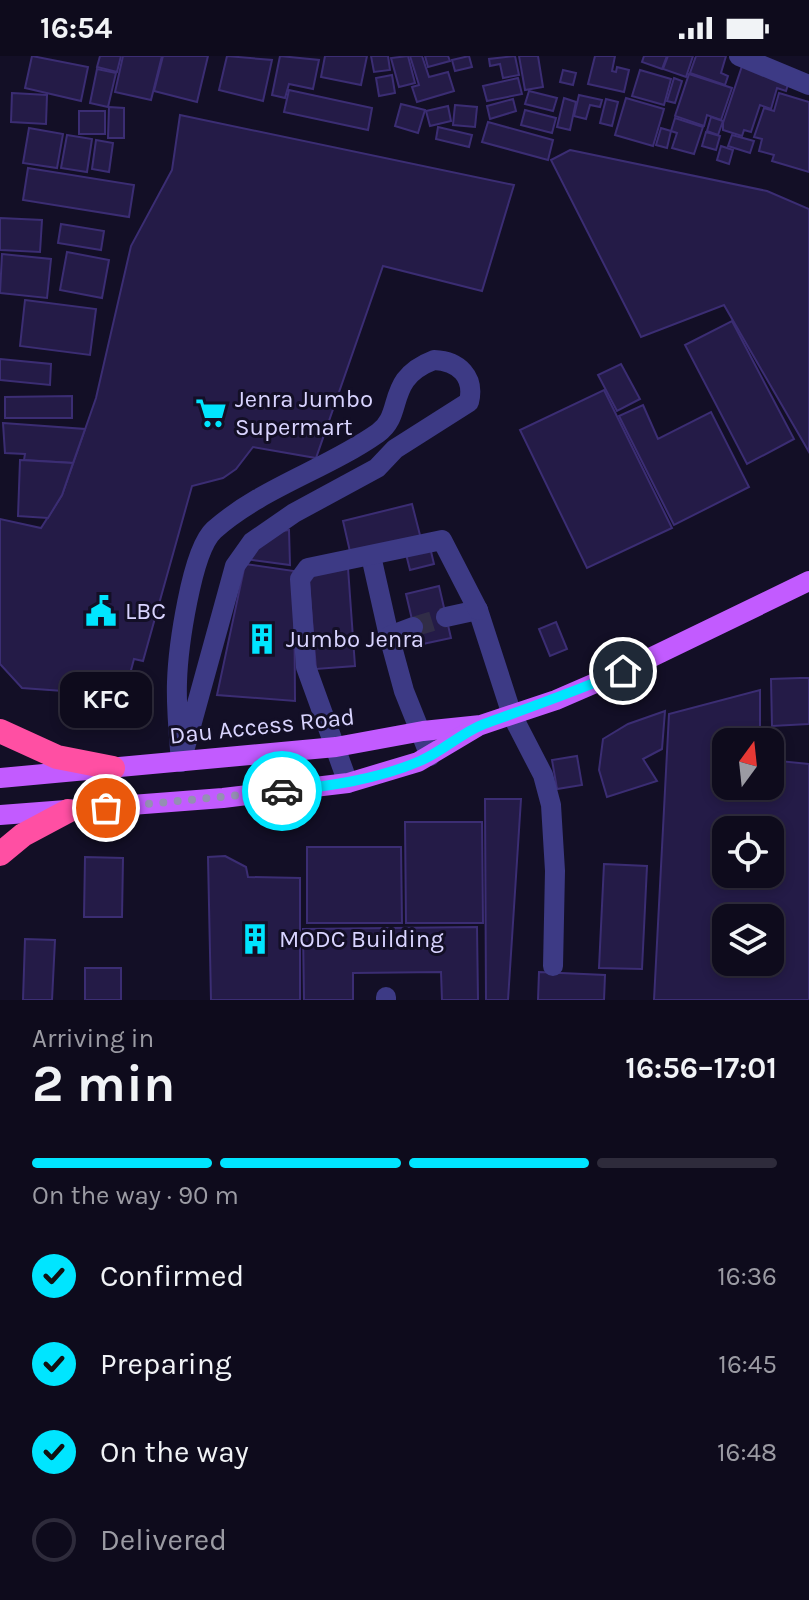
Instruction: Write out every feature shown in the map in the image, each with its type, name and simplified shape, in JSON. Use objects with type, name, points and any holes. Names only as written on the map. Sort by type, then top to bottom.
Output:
[{"type":"highway","points":[[0,731],[57,757],[113,768]]},
{"type":"highway","points":[[0,854],[23,835],[68,811]]},
{"type":"main road","name":"Dau Access Road","points":[[0,778],[336,747],[423,731],[481,725],[623,671],[809,581]]},
{"type":"main road","name":"Dau Access Road","points":[[0,815],[348,783],[395,771],[430,756],[481,725]]},
{"type":"street","points":[[739,56],[809,85]]},
{"type":"street","points":[[434,360],[446,360],[464,371],[472,389],[469,402],[395,449],[377,468],[303,507],[252,542],[235,566],[181,762],[177,682],[191,578],[211,532],[241,510],[381,431],[404,379],[415,367],[434,360]]},
{"type":"street","points":[[381,431],[395,449]]},
{"type":"street","points":[[291,483],[303,507]]},
{"type":"street","points":[[348,783],[306,667],[300,579],[308,568],[442,540],[478,610],[512,715],[543,775],[551,805],[555,871],[553,966]]},
{"type":"street","points":[[371,556],[404,691],[423,731],[430,756]]},
{"type":"street","points":[[446,617],[478,610]]},
{"type":"street","points":[[389,636],[413,627]]},
{"type":"building","points":[[32,56],[88,67],[81,101],[25,88]]},
{"type":"building","points":[[100,56],[121,56],[117,72],[97,67]]},
{"type":"building","points":[[123,56],[162,56],[151,100],[115,92]]},
{"type":"building","points":[[163,56],[208,56],[197,102],[154,91]]},
{"type":"building","points":[[227,56],[272,60],[263,101],[219,90]]},
{"type":"building","points":[[280,56],[319,60],[313,89],[289,84],[285,98],[272,95]]},
{"type":"building","points":[[325,56],[367,56],[361,85],[321,77]]},
{"type":"building","points":[[371,56],[388,56],[390,70],[374,72]]},
{"type":"building","points":[[408,56],[415,83],[399,87],[391,58]]},
{"type":"building","points":[[410,56],[422,56],[429,77],[448,72],[454,91],[417,102],[412,87],[419,85]]},
{"type":"building","points":[[425,56],[448,56],[450,61],[428,67]]},
{"type":"building","points":[[469,56],[472,67],[455,71],[452,60]]},
{"type":"building","points":[[515,56],[519,75],[503,78],[500,64],[490,66],[489,59]]},
{"type":"building","points":[[519,56],[538,56],[543,87],[525,90]]},
{"type":"building","points":[[595,56],[615,56],[612,71],[616,72],[617,67],[629,70],[624,92],[588,84]]},
{"type":"building","points":[[644,56],[667,56],[662,69],[642,62]]},
{"type":"building","points":[[668,56],[693,56],[686,77],[663,69]]},
{"type":"building","points":[[696,56],[726,56],[721,73],[728,76],[725,85],[690,73]]},
{"type":"building","points":[[743,63],[790,78],[786,91],[777,88],[771,109],[760,105],[751,132],[744,130],[742,136],[723,130],[723,123]]},
{"type":"building","points":[[97,69],[116,73],[108,107],[90,103]]},
{"type":"building","points":[[563,70],[576,73],[573,85],[560,82]]},
{"type":"building","points":[[640,70],[671,79],[664,105],[632,96]]},
{"type":"building","points":[[689,74],[732,88],[721,120],[707,115],[704,126],[675,116]]},
{"type":"building","points":[[392,75],[395,93],[379,96],[376,78]]},
{"type":"building","points":[[518,78],[522,94],[487,101],[483,86]]},
{"type":"building","points":[[674,78],[682,81],[675,103],[667,101]]},
{"type":"building","points":[[289,90],[372,108],[368,130],[284,112]]},
{"type":"building","points":[[529,91],[557,98],[553,111],[525,104]]},
{"type":"building","points":[[12,93],[47,95],[46,124],[11,122]]},
{"type":"building","points":[[779,93],[809,102],[809,172],[772,161],[774,155],[759,151],[762,139],[754,137],[764,108],[774,111]]},
{"type":"building","points":[[579,95],[602,100],[600,107],[590,105],[586,119],[574,116]]},
{"type":"building","points":[[564,98],[576,102],[570,130],[557,127]]},
{"type":"building","points":[[626,98],[664,109],[653,146],[615,135]]},
{"type":"building","points":[[513,99],[516,111],[490,119],[487,106]]},
{"type":"building","points":[[606,99],[618,102],[612,126],[600,123]]},
{"type":"building","points":[[401,104],[425,110],[418,133],[395,126]]},
{"type":"building","points":[[455,105],[477,107],[475,127],[453,125]]},
{"type":"building","points":[[448,106],[451,121],[430,126],[426,111]]},
{"type":"building","points":[[109,107],[124,108],[124,138],[108,138]]},
{"type":"building","points":[[525,110],[556,118],[552,133],[521,125]]},
{"type":"building","points":[[79,111],[105,111],[105,134],[79,134]]},
{"type":"building","name":"Jenra Jumbo Supermart","points":[[180,115],[514,185],[482,291],[383,266],[316,458],[253,447],[236,469],[223,478],[192,486],[143,661],[134,659],[130,674],[147,677],[146,697],[22,688],[0,664],[0,519],[41,528],[62,495],[96,398],[131,246],[172,170]]},
{"type":"building","points":[[711,117],[723,121],[718,135],[707,131]]},
{"type":"building","points":[[675,118],[703,127],[694,154],[672,148],[677,133],[671,131]]},
{"type":"building","points":[[488,122],[553,140],[548,160],[482,142]]},
{"type":"building","points":[[438,127],[472,135],[469,147],[436,139]]},
{"type":"building","points":[[29,128],[63,134],[57,168],[23,163]]},
{"type":"building","points":[[661,128],[671,131],[667,148],[656,145]]},
{"type":"building","points":[[706,132],[720,136],[716,150],[702,146]]},
{"type":"building","points":[[67,135],[92,139],[87,172],[61,168]]},
{"type":"building","points":[[732,135],[754,141],[750,153],[728,146]]},
{"type":"building","points":[[96,140],[113,143],[109,172],[92,169]]},
{"type":"building","points":[[721,146],[733,150],[729,164],[717,160]]},
{"type":"building","points":[[570,150],[767,191],[809,209],[809,452],[724,305],[641,337],[551,160]]},
{"type":"building","points":[[28,168],[134,185],[129,217],[23,200]]},
{"type":"building","points":[[0,218],[42,220],[40,252],[0,250]]},
{"type":"building","points":[[61,224],[104,231],[101,250],[58,243]]},
{"type":"building","points":[[67,252],[109,260],[102,298],[60,290]]},
{"type":"building","points":[[2,254],[51,259],[47,298],[0,293]]},
{"type":"building","points":[[25,300],[96,309],[90,355],[20,346]]},
{"type":"building","points":[[732,321],[794,439],[747,464],[685,345]]},
{"type":"building","points":[[0,359],[51,364],[50,385],[0,380]]},
{"type":"building","points":[[621,364],[640,399],[617,411],[598,375]]},
{"type":"building","points":[[604,390],[672,528],[587,568],[520,430]]},
{"type":"building","points":[[72,396],[72,418],[5,418],[5,397]]},
{"type":"building","points":[[643,405],[658,439],[711,412],[749,487],[674,525],[619,416]]},
{"type":"building","points":[[3,423],[85,429],[73,463],[24,460],[25,454],[5,453]]},
{"type":"building","points":[[20,460],[73,463],[62,495],[48,518],[18,516]]},
{"type":"building","points":[[412,504],[421,539],[351,556],[343,521]]},
{"type":"building","points":[[289,530],[290,565],[245,559],[276,532]]},
{"type":"building","points":[[429,543],[434,564],[410,570],[405,550]]},
{"type":"building","name":"Jumbo Jenra","points":[[245,564],[294,571],[295,701],[217,695]]},
{"type":"building","points":[[348,568],[355,666],[316,669],[308,571]]},
{"type":"building","points":[[439,586],[451,638],[418,645],[406,594]]},
{"type":"building","points":[[556,622],[567,649],[550,656],[539,629]]},
{"type":"building","points":[[809,678],[809,724],[772,726],[771,679]]},
{"type":"building","points":[[760,690],[760,728],[712,728],[712,800],[784,800],[784,761],[809,764],[809,1000],[654,1000],[669,714]]},
{"type":"building","points":[[665,711],[662,749],[643,759],[657,781],[607,797],[599,770],[603,739],[628,724]]},
{"type":"building","points":[[577,756],[582,785],[557,789],[552,760]]},
{"type":"building","points":[[485,799],[521,799],[508,1000],[486,1000]]},
{"type":"building","points":[[405,822],[482,822],[483,923],[406,923]]},
{"type":"building","points":[[307,847],[401,847],[402,923],[307,923]]},
{"type":"building","name":"MODC Building","points":[[225,856],[246,867],[248,877],[300,878],[300,1000],[211,1000],[208,857]]},
{"type":"building","points":[[85,857],[123,858],[122,917],[84,917]]},
{"type":"building","points":[[604,864],[647,866],[642,969],[599,968]]},
{"type":"building","points":[[477,927],[478,1000],[442,1000],[441,972],[353,973],[353,1000],[304,1000],[303,929]]},
{"type":"building","points":[[25,939],[55,940],[52,1000],[23,1000]]},
{"type":"building","points":[[85,968],[121,968],[121,1000],[85,1000]]},
{"type":"building","points":[[539,972],[605,975],[604,1000],[538,1000]]},
{"type":"tunnel","points":[[413,627],[446,617]]},
{"type":"way so far","points":[[106,808],[282,791]]},
{"type":"place","name":"Jenra Jumbo Supermart","points":[[211,413]]},
{"type":"place","name":"LBC","points":[[101,611]]},
{"type":"place","name":"Jumbo Jenra","points":[[262,639]]},
{"type":"place","name":"KFC","points":[[106,808]]},
{"type":"place","name":"MODC Building","points":[[255,939]]},
{"type":"route","points":[[282,791],[348,783],[395,771],[430,756],[481,725],[556,700],[623,671]]}]
